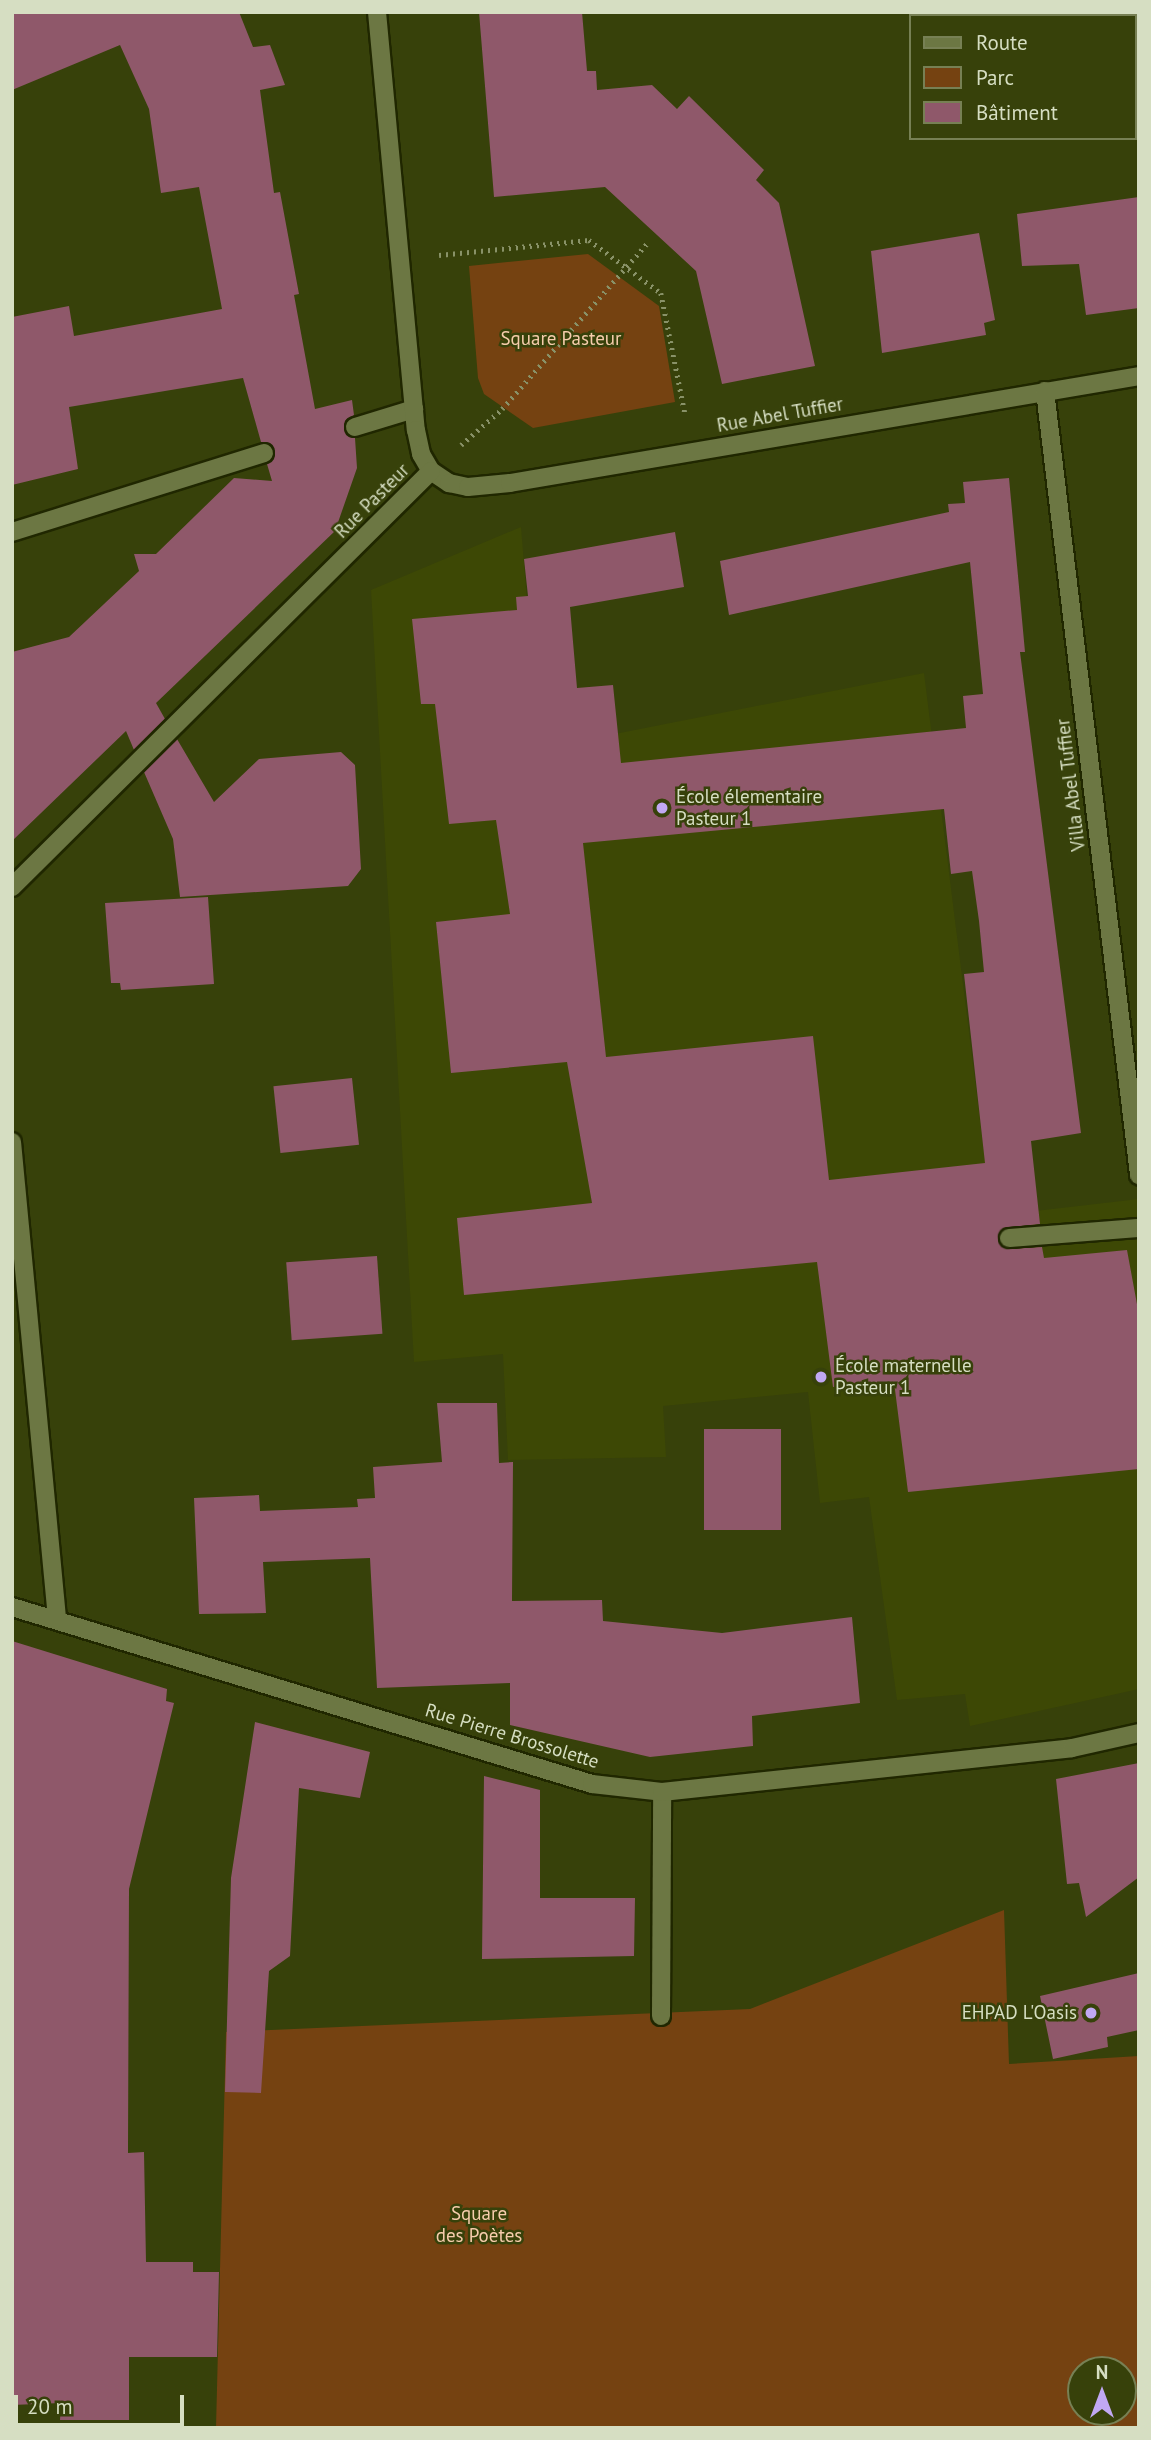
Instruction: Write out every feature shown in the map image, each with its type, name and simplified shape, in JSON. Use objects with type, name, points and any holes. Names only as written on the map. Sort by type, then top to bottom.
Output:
[{"type":"street","name":"Rue Pasteur","points":[[12,887],[431,471],[421,454],[414,409],[377,12]]},
{"type":"street","name":"Rue Abel Tuffier","points":[[431,471],[449,483],[468,487],[1139,376]]},
{"type":"street","name":"Villa Abel Tuffier","points":[[1045,391],[1139,1175]]},
{"type":"street","points":[[355,427],[414,409]]},
{"type":"street","points":[[12,532],[264,453]]},
{"type":"street","points":[[12,1142],[57,1617]]},
{"type":"street","points":[[1009,1238],[1139,1228]]},
{"type":"street","name":"Rue Pierre Brossolette","points":[[12,1607],[57,1617],[592,1784],[662,1792],[1072,1748],[1139,1733]]},
{"type":"street","points":[[661,2017],[662,1792]]},
{"type":"path","points":[[400,259],[589,240],[661,293],[693,451]]},
{"type":"path","points":[[431,471],[502,409],[648,242]]},
{"type":"shaded area","points":[[521,527],[539,749],[924,673],[992,1216],[1139,1199],[1139,1689],[970,1726],[965,1694],[897,1700],[869,1497],[820,1503],[808,1392],[663,1406],[666,1457],[508,1460],[503,1354],[414,1362],[371,590]]},
{"type":"green space","name":"Square Pasteur","points":[[588,254],[659,306],[675,402],[533,428],[484,394],[478,378],[469,266]]},
{"type":"green space","name":"Square des Poètes","points":[[1004,1910],[1009,2064],[1139,2056],[1139,2428],[216,2428],[226,2032],[750,2009]]},
{"type":"building","points":[[12,12],[239,12],[253,47],[270,45],[285,85],[260,90],[274,193],[280,192],[299,294],[294,295],[315,409],[352,400],[354,415],[346,420],[344,430],[355,438],[357,468],[335,531],[156,703],[165,719],[134,750],[126,731],[12,841],[12,652],[69,637],[139,571],[134,554],[156,554],[234,478],[272,481],[267,464],[275,455],[271,444],[261,442],[243,378],[69,407],[78,469],[12,485],[12,317],[69,306],[74,336],[222,309],[199,187],[161,193],[149,109],[120,45],[12,90]]},
{"type":"building","points":[[479,12],[582,12],[587,71],[596,71],[597,90],[652,85],[677,109],[689,96],[764,170],[756,180],[779,203],[815,366],[722,384],[696,271],[605,187],[494,197]]},
{"type":"building","points":[[1139,197],[1139,308],[1086,315],[1079,264],[1022,266],[1017,214]]},
{"type":"building","points":[[979,233],[995,320],[984,323],[986,335],[882,353],[871,251]]},
{"type":"building","points":[[1009,478],[1025,652],[1020,652],[1081,1133],[1031,1141],[1040,1224],[1003,1228],[998,1240],[1009,1249],[1042,1247],[1044,1258],[1127,1250],[1139,1315],[1139,1469],[908,1492],[894,1382],[833,1387],[817,1262],[464,1295],[457,1218],[592,1203],[567,1062],[451,1073],[436,922],[510,914],[496,820],[449,824],[435,704],[421,704],[412,619],[517,610],[516,597],[528,596],[524,559],[675,532],[684,587],[570,607],[577,688],[613,685],[621,763],[966,728],[963,696],[983,694],[970,562],[729,615],[720,561],[949,512],[948,504],[965,503],[963,482]],"holes":[[[944,809],[951,874],[972,871],[979,921],[984,972],[964,974],[985,1163],[829,1180],[813,1036],[606,1057],[583,843]]]},
{"type":"building","points":[[177,739],[214,802],[259,759],[341,752],[355,765],[361,869],[348,886],[180,897],[173,839],[144,772]]},
{"type":"building","points":[[208,897],[214,984],[121,990],[120,983],[111,983],[105,903]]},
{"type":"building","points":[[352,1078],[359,1145],[280,1153],[273,1086]]},
{"type":"building","points":[[377,1256],[382,1334],[292,1340],[286,1262]]},
{"type":"building","points":[[437,1403],[497,1403],[499,1463],[513,1462],[512,1601],[602,1600],[603,1621],[722,1633],[852,1617],[860,1703],[752,1716],[753,1746],[650,1757],[510,1725],[510,1683],[377,1688],[370,1558],[263,1562],[266,1613],[199,1614],[194,1498],[259,1495],[260,1511],[358,1507],[357,1499],[375,1498],[373,1467],[442,1462]]},
{"type":"building","points":[[704,1429],[781,1429],[781,1530],[704,1530]]},
{"type":"building","points":[[12,1641],[167,1689],[166,1701],[174,1703],[129,1889],[128,2153],[144,2152],[146,2262],[193,2262],[193,2272],[219,2272],[217,2357],[129,2357],[129,2420],[60,2420],[61,2403],[12,2405]]},
{"type":"building","points":[[255,1722],[370,1752],[360,1798],[299,1788],[290,1956],[269,1971],[261,2093],[225,2092],[231,1878]]},
{"type":"building","points":[[1139,1763],[1139,1877],[1086,1917],[1079,1883],[1067,1884],[1056,1779]]},
{"type":"building","points":[[484,1776],[540,1790],[540,1898],[635,1898],[634,1956],[482,1959]]},
{"type":"building","name":"EHPAD L'Oasis","points":[[1139,1973],[1139,2030],[1107,2037],[1108,2047],[1053,2059],[1040,1996]]},
{"type":"place","name":"École élementaire Pasteur 1","points":[[662,808]]},
{"type":"place","name":"École maternelle Pasteur 1","points":[[821,1377]]},
{"type":"place","name":"EHPAD L'Oasis","points":[[1091,2013]]}]
